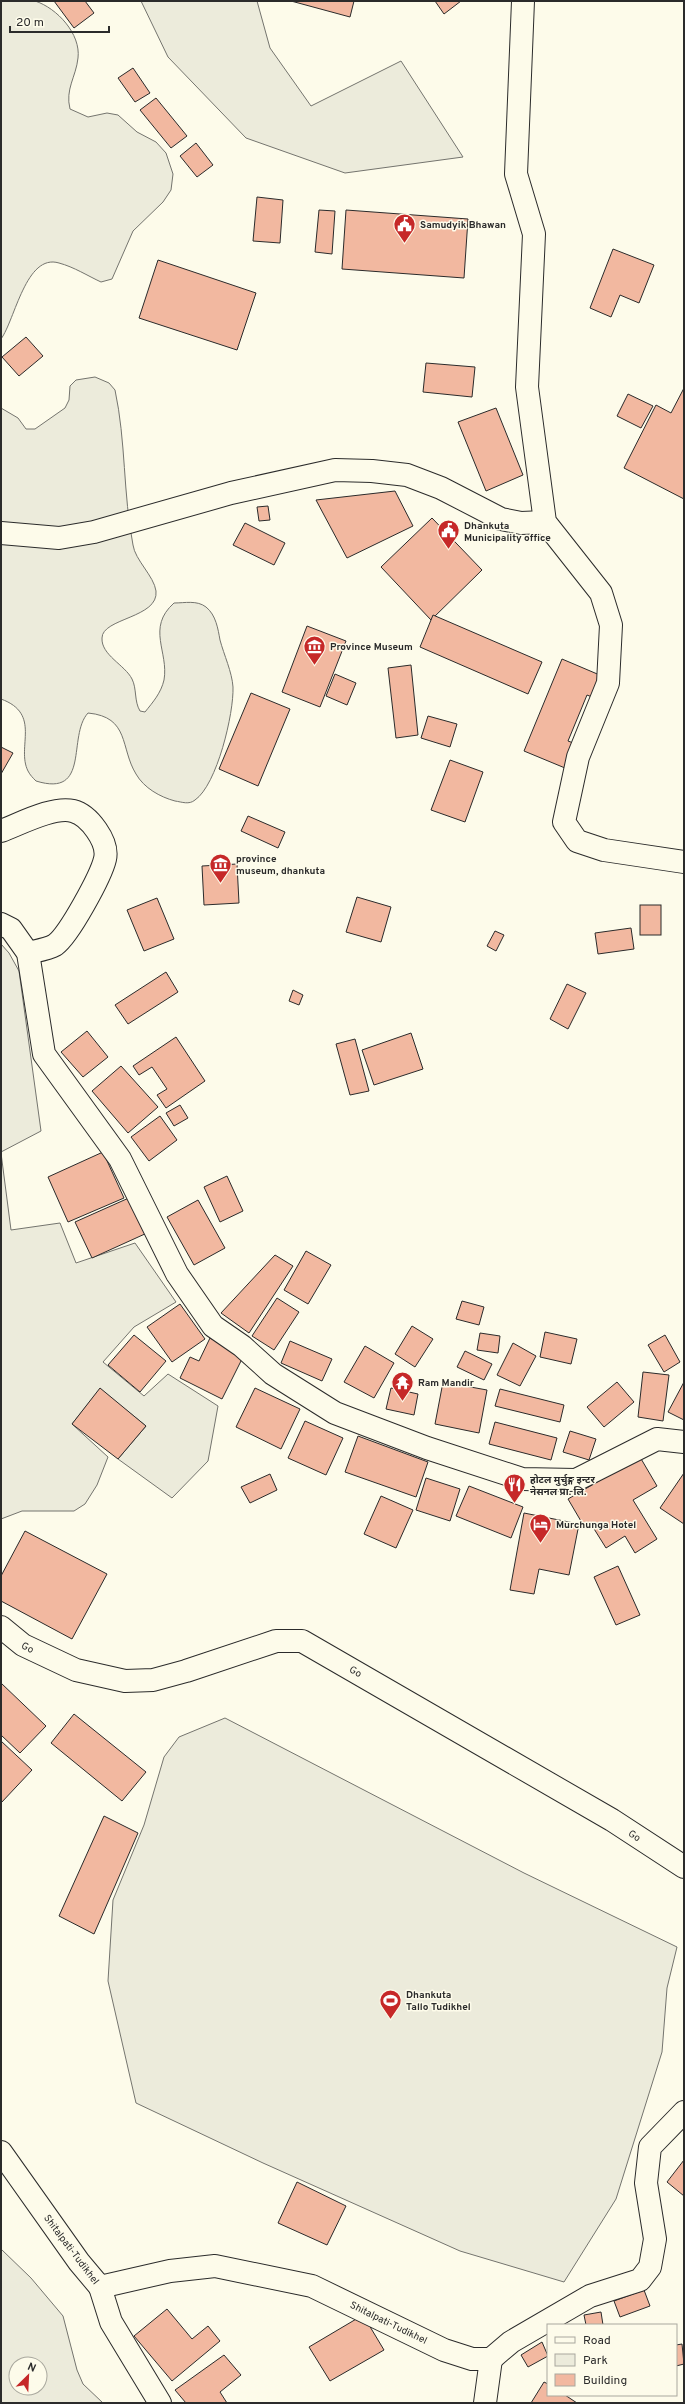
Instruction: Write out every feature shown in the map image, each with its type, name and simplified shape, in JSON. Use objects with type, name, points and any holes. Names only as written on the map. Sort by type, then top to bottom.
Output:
[{"type":"street","points":[[524,1],[516,174],[534,234],[527,387],[545,522],[601,593],[610,625],[608,683],[578,757],[564,822],[577,841],[584,844],[604,850],[684,862]]},
{"type":"street","points":[[1,533],[59,538],[94,532],[231,493],[335,470],[372,471],[407,475],[441,488],[501,519],[521,523],[545,522]]},
{"type":"street","points":[[1,831],[50,812],[74,811],[101,834],[106,858],[83,908],[55,945],[28,953]]},
{"type":"street","points":[[1,924],[11,930],[28,953],[44,1054],[120,1158],[177,1274],[213,1326],[242,1346],[273,1374],[335,1413],[426,1448],[522,1479],[576,1480],[657,1439],[682,1442]]},
{"type":"street","name":"Go","points":[[1,1627],[23,1646],[76,1670],[125,1681],[153,1680],[186,1671],[276,1641],[302,1641],[612,1820],[684,1867]]},
{"type":"street","points":[[486,2403],[491,2359],[511,2342],[590,2296],[640,2280],[650,2267],[655,2239],[646,2183],[650,2147],[684,2112]]},
{"type":"street","name":"Shitalpati-Tudikhel","points":[[1,2152],[79,2262],[100,2287],[170,2272],[215,2266],[312,2286],[444,2350],[472,2359],[491,2359]]},
{"type":"street","points":[[100,2287],[111,2322],[160,2403]]},
{"type":"green space","points":[[1,1],[35,1],[51,9],[66,23],[72,31],[78,49],[77,65],[69,95],[70,109],[88,117],[107,113],[118,115],[137,132],[156,142],[166,153],[173,174],[171,190],[163,202],[133,231],[112,279],[101,282],[59,263],[48,263],[38,268],[23,290],[1,339]]},
{"type":"green space","points":[[141,1],[257,1],[270,48],[311,106],[401,61],[463,157],[345,173],[246,138],[168,57]]},
{"type":"green space","points":[[95,377],[109,383],[115,390],[119,409],[130,526],[134,551],[155,585],[156,591],[155,600],[149,607],[120,621],[104,631],[102,638],[105,650],[129,674],[135,687],[138,707],[140,711],[145,712],[159,693],[164,680],[164,660],[160,640],[161,622],[166,612],[174,603],[199,603],[209,610],[214,618],[231,675],[233,699],[223,748],[210,780],[203,792],[193,802],[188,803],[169,799],[143,784],[131,764],[122,735],[117,727],[111,721],[101,716],[88,713],[82,723],[75,762],[71,773],[64,781],[53,784],[36,781],[29,772],[25,762],[25,732],[21,713],[13,705],[1,699],[1,408],[18,418],[26,429],[35,429],[65,408],[69,400],[70,386],[76,380]]},
{"type":"green space","points":[[1,944],[9,953],[19,971],[41,1131],[1,1152]]},
{"type":"green space","points":[[1,1153],[11,1230],[60,1223],[76,1263],[135,1243],[176,1302],[134,1327],[103,1362],[144,1396],[168,1374],[218,1406],[208,1461],[172,1498],[118,1459],[146,1426],[100,1389],[72,1424],[108,1457],[97,1485],[85,1504],[74,1511],[22,1511],[1,1519]]},
{"type":"green space","name":"Dhankuta Tallo Tudikhel","points":[[225,1718],[524,1873],[677,1947],[667,1988],[662,2052],[616,2199],[564,2282],[460,2251],[263,2163],[136,2103],[108,1981],[113,1900],[144,1825],[164,1757],[179,1737]]},
{"type":"green space","points":[[1,2249],[31,2278],[63,2316],[77,2370],[83,2384],[103,2403],[1,2403]]},
{"type":"building","points":[[54,1],[85,1],[94,13],[74,28]]},
{"type":"building","points":[[291,1],[354,1],[350,17]]},
{"type":"building","points":[[435,1],[461,1],[444,14]]},
{"type":"building","points":[[133,68],[150,93],[135,102],[118,78]]},
{"type":"building","points":[[156,98],[187,136],[171,148],[140,110]]},
{"type":"building","points":[[196,143],[213,165],[197,177],[180,156]]},
{"type":"building","points":[[257,197],[283,200],[280,243],[253,241]]},
{"type":"building","points":[[319,210],[335,211],[332,254],[315,252]]},
{"type":"building","name":"Samudyik Bhawan","points":[[346,210],[468,219],[464,278],[342,269]]},
{"type":"building","points":[[613,249],[654,265],[639,303],[620,295],[611,317],[590,308]]},
{"type":"building","points":[[158,260],[256,293],[237,350],[139,318]]},
{"type":"building","points":[[26,337],[43,356],[19,376],[2,357]]},
{"type":"building","points":[[426,363],[475,367],[472,397],[423,392]]},
{"type":"building","points":[[684,388],[684,499],[624,468],[656,405],[671,413]]},
{"type":"building","points":[[628,394],[653,406],[641,428],[617,416]]},
{"type":"building","points":[[496,408],[523,475],[486,491],[458,422]]},
{"type":"building","points":[[395,491],[413,526],[347,558],[316,500]]},
{"type":"building","points":[[268,506],[270,520],[259,521],[257,507]]},
{"type":"building","points":[[432,518],[482,570],[431,620],[381,567]]},
{"type":"building","points":[[245,523],[285,543],[274,565],[233,545]]},
{"type":"building","points":[[433,615],[542,662],[528,694],[420,647]]},
{"type":"building","name":"Province Museum","points":[[307,626],[346,641],[320,707],[282,692]]},
{"type":"building","points":[[562,659],[602,676],[592,697],[587,695],[568,741],[576,744],[565,768],[524,751]]},
{"type":"building","points":[[411,665],[418,735],[396,738],[388,668]]},
{"type":"building","points":[[335,674],[356,683],[347,705],[326,696]]},
{"type":"building","points":[[251,693],[290,709],[258,786],[219,769]]},
{"type":"building","points":[[428,716],[457,724],[450,747],[421,738]]},
{"type":"building","points":[[1,747],[13,753],[1,774]]},
{"type":"building","points":[[450,760],[483,772],[465,822],[431,810]]},
{"type":"building","points":[[248,816],[285,832],[278,848],[241,831]]},
{"type":"building","name":"province museum, dhankuta","points":[[237,864],[239,903],[204,905],[202,866]]},
{"type":"building","points":[[357,897],[391,907],[381,942],[346,932]]},
{"type":"building","points":[[157,898],[174,939],[144,951],[127,910]]},
{"type":"building","points":[[640,905],[661,905],[661,935],[640,935]]},
{"type":"building","points":[[631,928],[634,949],[598,954],[595,933]]},
{"type":"building","points":[[495,931],[504,935],[496,951],[487,946]]},
{"type":"building","points":[[166,972],[178,992],[128,1024],[115,1005]]},
{"type":"building","points":[[567,984],[586,993],[568,1029],[550,1019]]},
{"type":"building","points":[[293,990],[303,995],[299,1005],[289,1001]]},
{"type":"building","points":[[87,1031],[108,1057],[83,1077],[61,1052]]},
{"type":"building","points":[[411,1033],[423,1069],[374,1085],[362,1050]]},
{"type":"building","points":[[176,1037],[205,1081],[166,1108],[157,1095],[167,1089],[152,1067],[139,1075],[133,1066]]},
{"type":"building","points":[[355,1039],[369,1091],[350,1095],[336,1044]]},
{"type":"building","points":[[121,1066],[158,1107],[128,1133],[92,1091]]},
{"type":"building","points":[[180,1105],[188,1118],[174,1126],[166,1113]]},
{"type":"building","points":[[160,1116],[177,1140],[149,1161],[131,1137]]},
{"type":"building","points":[[103,1152],[124,1198],[68,1222],[48,1177]]},
{"type":"building","points":[[227,1176],[243,1211],[220,1222],[204,1187]]},
{"type":"building","points":[[131,1197],[147,1233],[92,1258],[75,1222]]},
{"type":"building","points":[[198,1200],[225,1248],[194,1265],[167,1217]]},
{"type":"building","points":[[306,1251],[331,1265],[308,1304],[284,1290]]},
{"type":"building","points":[[275,1255],[293,1266],[249,1333],[221,1313]]},
{"type":"building","points":[[277,1298],[299,1312],[274,1350],[252,1336]]},
{"type":"building","points":[[462,1301],[484,1307],[479,1325],[456,1319]]},
{"type":"building","points":[[180,1304],[205,1339],[172,1362],[147,1327]]},
{"type":"building","points":[[412,1326],[433,1339],[415,1367],[395,1354]]},
{"type":"building","points":[[545,1332],[577,1339],[571,1364],[540,1357]]},
{"type":"building","points":[[480,1333],[500,1336],[498,1353],[477,1350]]},
{"type":"building","points":[[134,1335],[166,1361],[140,1392],[108,1365]]},
{"type":"building","points":[[665,1335],[680,1362],[664,1372],[648,1345]]},
{"type":"building","points":[[210,1338],[244,1355],[222,1399],[180,1378],[190,1357],[199,1361]]},
{"type":"building","points":[[290,1341],[332,1359],[322,1381],[281,1363]]},
{"type":"building","points":[[513,1343],[536,1356],[520,1386],[497,1375]]},
{"type":"building","points":[[365,1346],[394,1363],[374,1398],[344,1382]]},
{"type":"building","points":[[465,1351],[492,1364],[484,1380],[457,1367]]},
{"type":"building","points":[[643,1372],[669,1375],[663,1421],[638,1417]]},
{"type":"building","points":[[443,1382],[487,1390],[479,1433],[435,1424]]},
{"type":"building","points":[[617,1382],[634,1402],[604,1427],[587,1407]]},
{"type":"building","points":[[684,1382],[684,1420],[668,1412]]},
{"type":"building","points":[[100,1388],[146,1426],[118,1459],[72,1424]]},
{"type":"building","points":[[255,1388],[300,1409],[281,1449],[236,1427]]},
{"type":"building","name":"Ram Mandir","points":[[391,1388],[418,1394],[414,1415],[386,1409]]},
{"type":"building","points":[[500,1389],[564,1405],[560,1422],[495,1406]]},
{"type":"building","points":[[305,1421],[343,1438],[326,1475],[288,1458]]},
{"type":"building","points":[[495,1422],[557,1438],[551,1460],[489,1444]]},
{"type":"building","points":[[570,1431],[596,1439],[589,1460],[563,1452]]},
{"type":"building","points":[[358,1436],[428,1462],[416,1497],[345,1472]]},
{"type":"building","points":[[640,1457],[657,1486],[633,1500],[657,1539],[635,1553],[625,1536],[606,1548],[591,1524],[585,1528],[568,1499]]},
{"type":"building","points":[[684,1473],[684,1524],[660,1508]]},
{"type":"building","points":[[270,1474],[277,1490],[250,1503],[241,1487]]},
{"type":"building","points":[[426,1478],[460,1489],[450,1521],[416,1510]]},
{"type":"building","points":[[469,1486],[523,1507],[511,1538],[456,1516]]},
{"type":"building","points":[[381,1496],[413,1510],[396,1548],[364,1534]]},
{"type":"building","points":[[524,1513],[579,1524],[569,1575],[539,1569],[534,1594],[510,1590]]},
{"type":"building","points":[[25,1531],[107,1574],[72,1639],[1,1601],[1,1576]]},
{"type":"building","points":[[618,1566],[640,1615],[616,1625],[594,1577]]},
{"type":"building","points":[[1,1683],[46,1726],[20,1753],[1,1735]]},
{"type":"building","points":[[74,1714],[146,1772],[122,1801],[51,1743]]},
{"type":"building","points":[[1,1741],[32,1770],[1,1803]]},
{"type":"building","points":[[104,1816],[138,1833],[94,1934],[59,1916]]},
{"type":"building","points":[[684,2160],[684,2196],[667,2182]]},
{"type":"building","points":[[297,2182],[346,2206],[327,2245],[278,2223]]},
{"type":"building","points":[[644,2290],[650,2306],[620,2317],[614,2301]]},
{"type":"building","points":[[167,2309],[192,2339],[208,2326],[220,2341],[172,2381],[134,2336]]},
{"type":"building","points":[[601,2312],[603,2324],[586,2324],[584,2315]]},
{"type":"building","points":[[363,2315],[384,2350],[330,2381],[309,2347]]},
{"type":"building","points":[[542,2342],[547,2357],[528,2367],[521,2355]]},
{"type":"building","points":[[682,2344],[684,2364],[677,2366],[677,2345]]},
{"type":"building","points":[[224,2355],[241,2375],[220,2392],[227,2403],[186,2403],[175,2390]]},
{"type":"building","points":[[544,2382],[547,2384],[547,2396],[566,2396],[577,2403],[531,2403]]},
{"type":"place","name":"Samudyik Bhawan","points":[[405,244]]},
{"type":"place","name":"Dhankuta Municipality office","points":[[449,550]]},
{"type":"place","name":"Province Museum","points":[[314,666]]},
{"type":"place","name":"province museum, dhankuta","points":[[221,884]]},
{"type":"place","name":"Ram Mandir","points":[[402,1402]]},
{"type":"place","name":"होटल मुर्चुङ्ग इन्टर नेसनल प्रा. लि.","points":[[514,1504]]},
{"type":"place","name":"Murchunga Hotel","points":[[541,1544]]},
{"type":"place","name":"Dhankuta Tallo Tudikhel","points":[[391,2020]]}]
